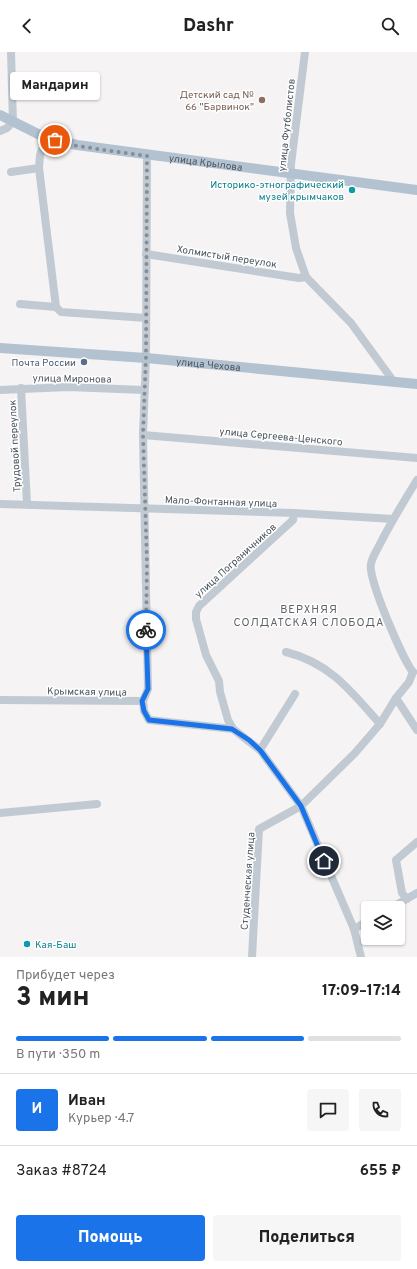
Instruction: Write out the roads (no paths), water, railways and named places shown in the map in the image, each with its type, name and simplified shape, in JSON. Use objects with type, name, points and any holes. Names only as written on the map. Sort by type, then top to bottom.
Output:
[{"type":"main road","name":"улица Крылова","points":[[0,115],[46,138],[77,146],[417,190]]},
{"type":"main road","name":"улица Чехова","points":[[0,348],[146,358],[417,384]]},
{"type":"street","points":[[0,130],[7,128],[13,122],[10,52]]},
{"type":"street","name":"улица Футболистов","points":[[305,52],[290,164],[291,217],[296,248],[306,277],[351,323],[394,382]]},
{"type":"street","points":[[46,138],[40,155],[39,168],[56,307],[61,312],[146,318]]},
{"type":"street","points":[[147,156],[146,358],[143,435],[148,689],[142,701],[144,711],[149,720],[232,729],[260,750],[301,806],[354,929],[361,957]]},
{"type":"street","points":[[11,172],[39,168]]},
{"type":"street","name":"Холмистый переулок","points":[[146,254],[299,278],[306,277]]},
{"type":"street","points":[[20,304],[56,307]]},
{"type":"street","name":"улица Миронова","points":[[0,390],[21,388],[144,390]]},
{"type":"street","name":"Трудовой переулок","points":[[21,388],[27,504]]},
{"type":"street","name":"улица Сергеева-Ценского","points":[[143,435],[417,458]]},
{"type":"street","points":[[301,806],[356,753],[380,724],[396,698],[409,682],[415,670],[408,665],[399,646],[371,577],[370,564],[393,519],[417,480]]},
{"type":"street","name":"Мало-Фонтанная улица","points":[[0,504],[294,513],[393,519]]},
{"type":"street","name":"улица Пограничников","points":[[232,729],[224,708],[219,681],[206,655],[196,619],[196,612],[199,606],[293,520],[294,513]]},
{"type":"street","points":[[286,652],[299,655],[328,670],[345,684],[380,724]]},
{"type":"street","points":[[260,750],[294,694]]},
{"type":"street","points":[[396,698],[417,730]]},
{"type":"street","name":"Крымская улица","points":[[0,700],[142,701]]},
{"type":"street","points":[[0,813],[96,804]]},
{"type":"street","name":"Студенческая улица","points":[[252,957],[259,829],[301,806]]},
{"type":"street","points":[[407,899],[402,893],[396,860],[417,842]]},
{"type":"street","points":[[403,901],[417,893]]},
{"type":"street","points":[[354,929],[361,925]]},
{"type":"place","name":"Детский сад № 66 \"Барвинок\"","points":[[262,100]]},
{"type":"place","name":"Мандарин","points":[[55,140]]},
{"type":"place","name":"Историко-этнографический музей крымчаков","points":[[352,190]]},
{"type":"place","name":"Почта России","points":[[84,362]]},
{"type":"place","name":"Кая-Баш","points":[[27,944]]},
{"type":"district","name":"ВЕРХНЯЯ СОЛДАТСКАЯ СЛОБОДА","points":[[309,615]]}]
